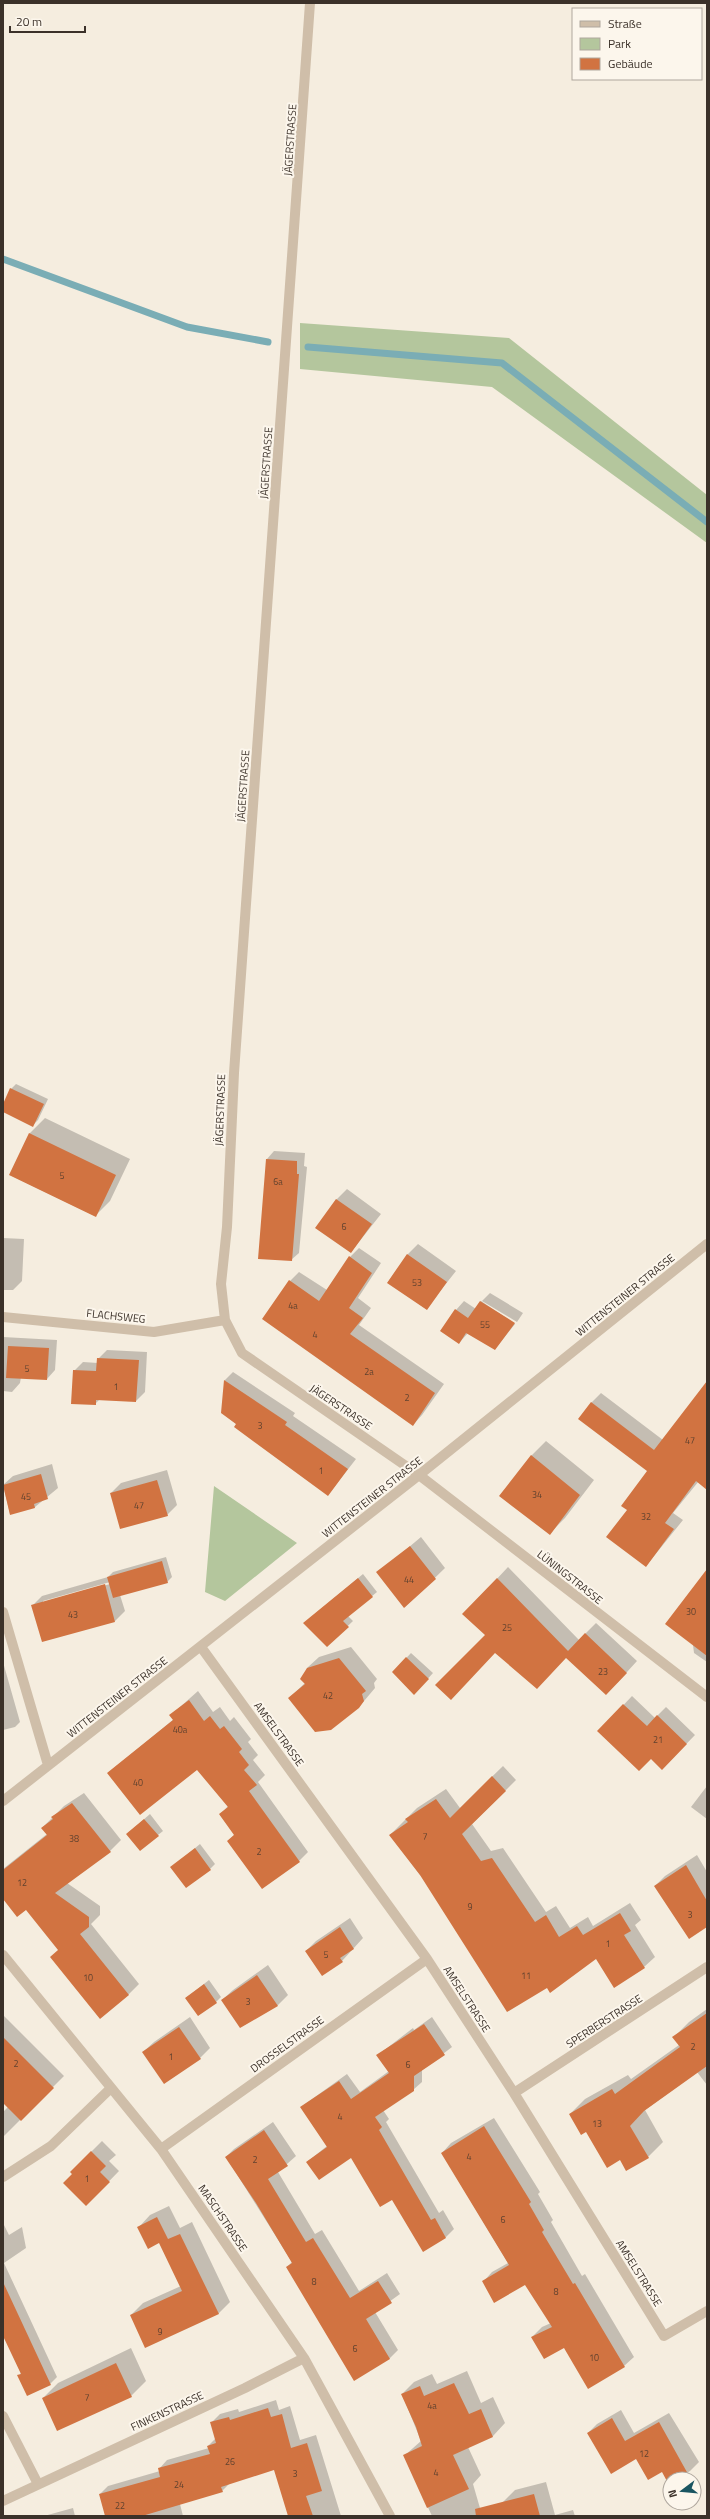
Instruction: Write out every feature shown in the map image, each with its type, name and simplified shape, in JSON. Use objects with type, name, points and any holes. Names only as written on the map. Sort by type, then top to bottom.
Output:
[{"type":"street","name":"JÄGERSTRASSE","points":[[310,3],[234,1073],[228,1227],[221,1284],[225,1320],[242,1353],[419,1475]]},
{"type":"street","name":"WITTENSTEINER STRASSE","points":[[3,1801],[419,1475],[707,1244]]},
{"type":"street","name":"FLACHSWEG","points":[[3,1317],[154,1332],[225,1320]]},
{"type":"street","name":"LÜNINGSTRASSE","points":[[419,1475],[707,1698]]},
{"type":"street","points":[[3,1612],[48,1765]]},
{"type":"street","name":"AMSELSTRASSE","points":[[201,1647],[427,1959],[514,2093],[664,2336],[707,2311]]},
{"type":"street","name":"MASCHSTRASSE","points":[[3,1955],[161,2149],[304,2358],[390,2516]]},
{"type":"street","name":"DROSSELSTRASSE","points":[[161,2149],[427,1959]]},
{"type":"street","name":"SPERBERSTRASSE","points":[[514,2093],[707,1967]]},
{"type":"street","points":[[3,2177],[51,2146],[111,2088]]},
{"type":"street","name":"FINKENSTRASSE","points":[[3,2501],[245,2388],[304,2358]]},
{"type":"street","points":[[3,2416],[38,2484]]},
{"type":"green space","points":[[300,323],[509,338],[707,495],[707,543],[492,387],[300,369]]},
{"type":"green space","points":[[214,1486],[297,1543],[225,1601],[205,1592]]},
{"type":"building","points":[[10,1088],[44,1104],[33,1127],[3,1112],[3,1104]]},
{"type":"building","points":[[29,1133],[116,1175],[96,1217],[9,1175]]},
{"type":"building","points":[[266,1159],[297,1161],[297,1174],[299,1174],[292,1261],[258,1259]]},
{"type":"building","points":[[336,1199],[372,1224],[351,1253],[315,1228]]},
{"type":"building","points":[[407,1254],[447,1282],[427,1310],[387,1283]]},
{"type":"building","points":[[349,1256],[372,1273],[349,1308],[363,1318],[350,1334],[435,1393],[413,1426],[262,1319],[289,1280],[319,1301]]},
{"type":"building","points":[[480,1301],[515,1323],[495,1350],[466,1333],[459,1344],[440,1331],[455,1309],[468,1318]]},
{"type":"building","points":[[8,1346],[49,1348],[47,1380],[6,1378]]},
{"type":"building","points":[[97,1358],[139,1360],[136,1402],[96,1400],[96,1405],[71,1404],[73,1370],[96,1371]]},
{"type":"building","points":[[224,1380],[287,1422],[285,1425],[348,1469],[328,1496],[234,1427],[236,1424],[221,1413]]},
{"type":"building","points":[[707,1381],[707,1490],[696,1481],[665,1523],[674,1529],[646,1567],[606,1537],[627,1510],[621,1506],[647,1471],[578,1419],[591,1402],[654,1450]]},
{"type":"building","points":[[531,1455],[580,1495],[550,1535],[499,1496]]},
{"type":"building","points":[[41,1474],[48,1499],[34,1504],[35,1508],[10,1515],[3,1485]]},
{"type":"building","points":[[157,1480],[168,1516],[120,1529],[110,1493]]},
{"type":"building","points":[[410,1546],[436,1579],[404,1608],[376,1572]]},
{"type":"building","points":[[162,1561],[168,1583],[113,1598],[107,1577]]},
{"type":"building","points":[[707,1569],[707,1656],[665,1624]]},
{"type":"building","points":[[358,1578],[373,1597],[343,1621],[349,1627],[327,1647],[303,1623]]},
{"type":"building","points":[[497,1578],[568,1651],[585,1633],[627,1673],[606,1695],[566,1658],[537,1689],[495,1653],[451,1700],[435,1685],[485,1635],[462,1614]]},
{"type":"building","points":[[105,1584],[115,1622],[42,1642],[31,1605]]},
{"type":"building","points":[[406,1657],[429,1679],[414,1695],[392,1672]]},
{"type":"building","points":[[339,1658],[366,1691],[362,1694],[364,1701],[359,1708],[331,1730],[315,1732],[288,1698],[305,1684],[300,1679],[307,1668]]},
{"type":"building","points":[[189,1700],[204,1721],[210,1716],[220,1729],[224,1726],[242,1749],[239,1752],[249,1765],[244,1770],[257,1785],[249,1791],[300,1862],[262,1889],[227,1841],[234,1835],[219,1814],[228,1807],[197,1770],[140,1815],[107,1773],[173,1720],[169,1715]]},
{"type":"building","points":[[623,1704],[647,1726],[657,1715],[687,1744],[662,1770],[651,1759],[639,1771],[597,1731]]},
{"type":"building","points":[[492,1776],[506,1791],[462,1834],[481,1861],[492,1858],[535,1922],[546,1915],[559,1937],[577,1926],[583,1935],[620,1913],[631,1931],[624,1935],[645,1968],[614,1988],[596,1959],[550,1993],[547,1988],[507,2012],[420,1875],[389,1835],[408,1822],[405,1819],[436,1799],[450,1818]]},
{"type":"building","points":[[72,1803],[111,1852],[55,1893],[89,1917],[89,1927],[80,1934],[129,1995],[100,2019],[50,1957],[58,1950],[26,1910],[17,1917],[3,1899],[3,1870],[47,1835],[41,1828],[53,1819],[51,1817]]},
{"type":"building","points":[[144,1819],[159,1836],[140,1851],[126,1834]]},
{"type":"building","points":[[195,1848],[211,1870],[186,1888],[170,1867]]},
{"type":"building","points":[[686,1865],[707,1901],[707,1927],[689,1939],[654,1886]]},
{"type":"building","points":[[340,1927],[354,1949],[340,1958],[343,1962],[322,1976],[305,1951]]},
{"type":"building","points":[[257,1975],[278,2006],[240,2028],[221,2000]]},
{"type":"building","points":[[204,1984],[217,2003],[198,2016],[185,1998]]},
{"type":"building","points":[[707,2013],[707,2066],[644,2111],[630,2126],[649,2158],[626,2171],[620,2160],[607,2168],[586,2132],[581,2135],[569,2114],[612,2089],[615,2094],[680,2047],[672,2037]]},
{"type":"building","points":[[424,2024],[445,2055],[414,2076],[414,2091],[375,2117],[382,2127],[379,2130],[431,2220],[435,2218],[446,2238],[423,2252],[392,2200],[380,2207],[351,2158],[319,2180],[306,2162],[327,2147],[300,2107],[339,2081],[351,2099],[389,2073],[376,2055]]},
{"type":"building","points":[[179,2027],[201,2059],[164,2084],[142,2052]]},
{"type":"building","points":[[3,2037],[54,2088],[21,2121],[3,2103]]},
{"type":"building","points":[[484,2126],[531,2202],[529,2204],[544,2230],[542,2232],[573,2284],[575,2283],[625,2367],[588,2389],[564,2348],[544,2359],[531,2337],[552,2327],[525,2285],[494,2303],[482,2281],[509,2265],[441,2153]]},
{"type":"building","points":[[264,2130],[288,2166],[268,2179],[306,2242],[313,2238],[350,2298],[378,2281],[392,2303],[366,2319],[390,2359],[354,2381],[286,2267],[292,2263],[256,2203],[225,2157]]},
{"type":"building","points":[[91,2151],[106,2166],[100,2172],[110,2182],[86,2206],[63,2183],[72,2174],[70,2172]]},
{"type":"building","points":[[157,2217],[168,2239],[180,2234],[219,2314],[145,2348],[130,2315],[182,2291],[159,2243],[148,2249],[137,2227]]},
{"type":"building","points":[[3,2282],[51,2385],[27,2396],[17,2375],[21,2374],[3,2336]]},
{"type":"building","points":[[116,2363],[132,2397],[57,2431],[42,2398]]},
{"type":"building","points":[[454,2383],[469,2414],[481,2409],[493,2437],[453,2455],[469,2489],[427,2508],[403,2455],[422,2446],[416,2427],[401,2394],[420,2386],[424,2396]]},
{"type":"building","points":[[268,2408],[271,2417],[282,2414],[291,2448],[307,2443],[322,2491],[306,2496],[313,2516],[288,2516],[274,2470],[221,2487],[223,2492],[142,2516],[105,2516],[99,2494],[160,2477],[158,2468],[210,2454],[207,2446],[216,2443],[210,2422],[229,2417],[230,2420]]},
{"type":"building","points":[[612,2418],[625,2441],[659,2422],[686,2471],[662,2471],[648,2480],[636,2459],[611,2474],[587,2433]]},
{"type":"building","points":[[534,2494],[540,2516],[476,2516],[475,2509]]},
{"type":"waterway","points":[[3,259],[187,327],[268,342]]},
{"type":"waterway","points":[[308,347],[502,363],[707,522]]}]
